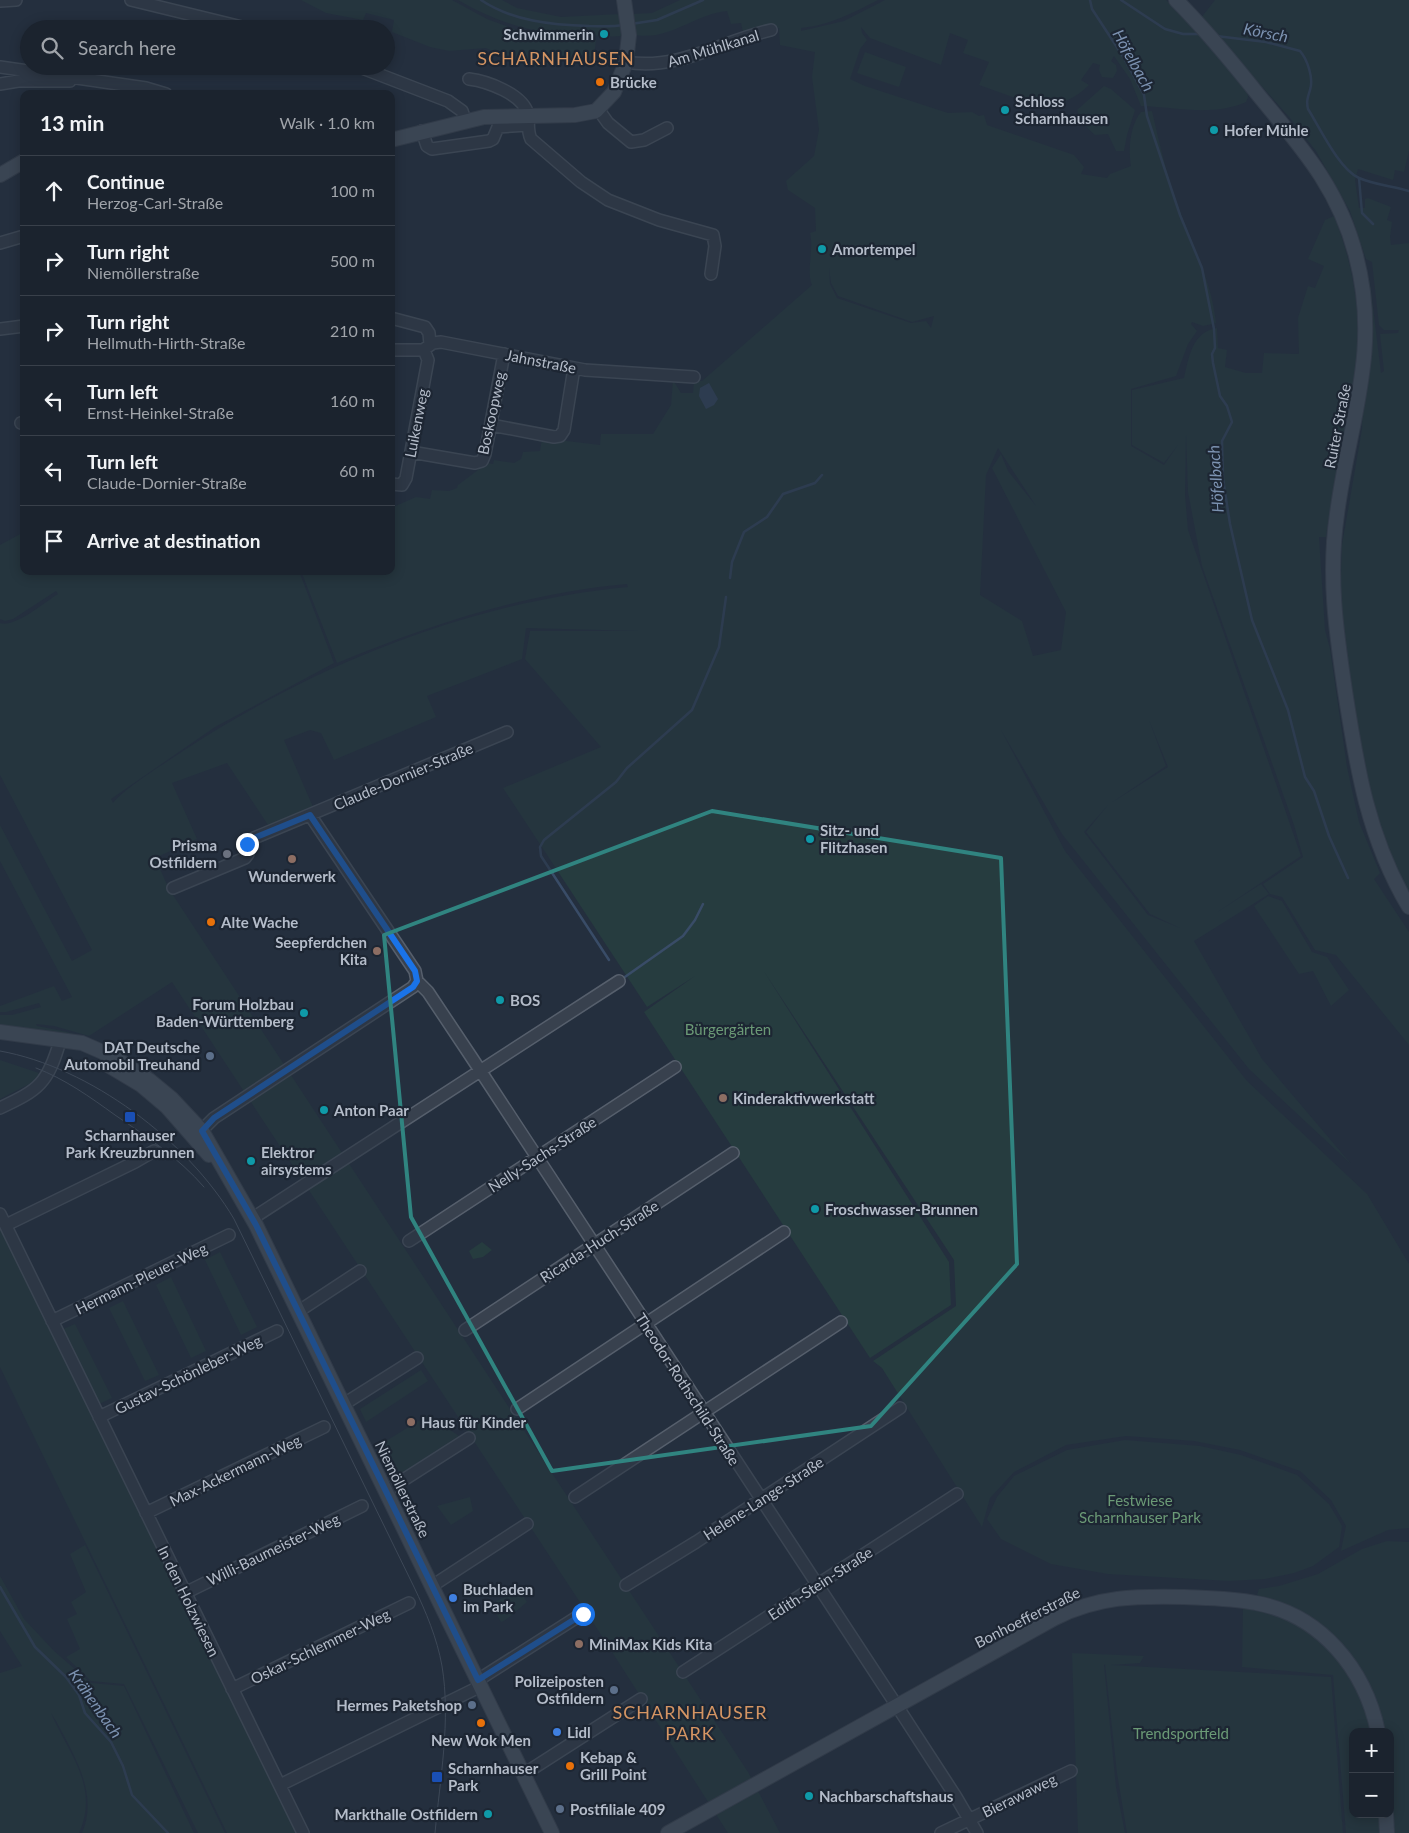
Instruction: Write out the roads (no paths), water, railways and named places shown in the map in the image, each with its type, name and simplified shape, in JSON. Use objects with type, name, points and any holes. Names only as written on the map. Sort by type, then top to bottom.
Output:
[{"type":"main road","name":"Ruiter Straße","points":[[1176,0],[1200,25],[1291,132],[1319,170],[1345,221],[1359,268],[1365,316],[1365,362],[1335,528],[1332,580],[1334,610],[1352,734],[1365,804],[1386,865],[1409,907]]},
{"type":"main road","points":[[395,139],[465,120],[528,120],[580,115],[598,109],[614,92],[626,62],[629,35],[625,7]]},
{"type":"main road","points":[[0,175],[20,163]]},
{"type":"main road","name":"Niemöllerstraße","points":[[0,1032],[63,1042],[141,1085],[198,1134],[219,1162],[253,1218],[552,1833]]},
{"type":"main road","name":"Bonhoefferstraße","points":[[668,1833],[1055,1618],[1082,1606],[1103,1600],[1129,1597],[1202,1598],[1264,1605],[1295,1616],[1322,1634],[1342,1653],[1359,1677],[1370,1702],[1377,1728]]},
{"type":"main road","points":[[1386,1818],[1387,1833]]},
{"type":"street","points":[[0,1],[16,0]]},
{"type":"street","points":[[131,0],[213,20]]},
{"type":"street","name":"Am Mühlkanal","points":[[626,62],[662,64],[686,56],[702,54],[771,30]]},
{"type":"street","points":[[0,67],[20,70]]},
{"type":"street","points":[[62,75],[76,79],[153,90]]},
{"type":"street","points":[[380,75],[448,101],[462,110],[465,120]]},
{"type":"street","points":[[469,78],[495,84],[524,105],[529,135],[533,141],[581,182],[601,196],[626,208],[659,220],[713,235],[715,246],[711,274]]},
{"type":"street","points":[[0,84],[18,81],[63,82],[76,79]]},
{"type":"street","points":[[598,109],[608,123],[630,141],[644,140],[667,128]]},
{"type":"street","points":[[422,131],[427,148],[434,149],[489,141],[493,138],[496,128],[499,126],[528,120]]},
{"type":"street","points":[[0,243],[20,237]]},
{"type":"street","points":[[395,319],[425,327],[429,333],[427,347]]},
{"type":"street","points":[[0,329],[20,326]]},
{"type":"street","name":"Jahnstraße","points":[[395,350],[427,347],[444,342],[585,370],[694,376]]},
{"type":"street","name":"Luikenweg","points":[[395,485],[400,486],[405,482],[428,360],[427,347]]},
{"type":"street","name":"Boskoopweg","points":[[411,452],[479,462],[485,456],[504,354]]},
{"type":"street","points":[[491,425],[554,437],[560,436],[564,430],[574,368]]},
{"type":"street","name":"Claude-Dornier-Straße","points":[[173,888],[242,860],[248,854],[247,844],[251,840],[507,732]]},
{"type":"street","name":"Theodor-Rothschild-Straße","points":[[310,815],[415,971],[417,981],[438,1006],[479,1072],[897,1706],[976,1833]]},
{"type":"street","points":[[198,1134],[214,1118],[413,987],[417,981]]},
{"type":"street","points":[[253,1218],[619,981]]},
{"type":"street","points":[[0,1108],[40,1086],[63,1042]]},
{"type":"street","name":"Nelly-Sachs-Straße","points":[[409,1241],[676,1067]]},
{"type":"street","points":[[6,1225],[154,1151]]},
{"type":"street","name":"Ricarda-Huch-Straße","points":[[465,1330],[733,1154]]},
{"type":"street","name":"In den Holzwiesen","points":[[0,1214],[302,1833]]},
{"type":"street","points":[[518,1409],[784,1232]]},
{"type":"street","name":"Hermann-Pleuer-Weg","points":[[52,1321],[229,1235]]},
{"type":"street","points":[[299,1311],[360,1271]]},
{"type":"street","points":[[575,1496],[842,1322]]},
{"type":"street","name":"Gustav-Schönleber-Weg","points":[[99,1418],[277,1331]]},
{"type":"street","points":[[344,1404],[417,1358]]},
{"type":"street","name":"Helene-Lange-Straße","points":[[626,1585],[900,1408]]},
{"type":"street","name":"Max-Ackermann-Weg","points":[[146,1513],[324,1427]]},
{"type":"street","points":[[386,1491],[469,1438]]},
{"type":"street","name":"Edith-Stein-Straße","points":[[683,1672],[957,1494]]},
{"type":"street","name":"Willi-Baumeister-Weg","points":[[185,1593],[362,1506]]},
{"type":"street","points":[[432,1586],[527,1524]]},
{"type":"street","name":"Oskar-Schlemmer-Weg","points":[[232,1689],[409,1603]]},
{"type":"street","points":[[280,1785],[480,1683],[585,1612]]},
{"type":"street","points":[[524,1774],[641,1699]]},
{"type":"street","name":"Bierawaweg","points":[[941,1833],[1070,1771]]},
{"type":"water","points":[[709,383],[718,399],[714,405],[706,409],[699,396],[700,388]]},
{"type":"waterway","name":"Körsch","points":[[481,0],[506,13],[533,21],[575,25],[623,25]]},
{"type":"waterway","name":"Körsch","points":[[631,24],[657,20],[703,0]]},
{"type":"waterway","name":"Höfelbach","points":[[1090,0],[1092,9],[1124,58],[1144,95],[1147,116],[1180,215],[1202,268],[1214,329],[1215,348],[1212,354],[1213,363],[1220,396],[1227,406],[1232,422],[1222,441],[1223,479],[1230,524],[1252,620],[1288,710],[1305,777],[1314,791],[1329,836],[1348,878]]},
{"type":"waterway","name":"Körsch","points":[[1121,0],[1165,29],[1183,34],[1200,34]]},
{"type":"waterway","name":"Körsch","points":[[1216,36],[1266,42],[1300,51],[1307,64],[1311,80],[1307,104],[1308,109],[1344,166],[1359,178],[1409,191]]},
{"type":"waterway","name":"Körsch","points":[[1359,178],[1362,213],[1373,224]]},
{"type":"waterway","points":[[730,578],[732,562],[744,532],[767,517],[783,494],[815,483],[822,475]]},
{"type":"waterway","points":[[609,960],[541,856],[540,847],[544,840],[616,782],[627,768],[692,710],[719,647],[726,597]]},
{"type":"waterway","points":[[622,979],[683,936],[695,920],[703,904]]},
{"type":"waterway","name":"Krähenbach","points":[[0,1587],[35,1647],[66,1677],[79,1695],[85,1713],[111,1742],[123,1766],[132,1795],[168,1833]]},
{"type":"tram line","points":[[0,1051],[34,1060],[68,1073],[134,1112],[191,1162],[234,1219],[414,1587],[434,1635],[442,1666],[445,1707],[444,1750],[435,1833]]},
{"type":"tram line","points":[[36,1068],[57,1077],[77,1089],[138,1131],[173,1157],[204,1187]]},
{"type":"place","name":"Schwimmerin","points":[[604,34]]},
{"type":"place","name":"Brücke","points":[[600,82]]},
{"type":"place","name":"Schloss Scharnhausen","points":[[1005,110]]},
{"type":"place","name":"Hofer Mühle","points":[[1214,130]]},
{"type":"place","name":"Amortempel","points":[[822,249]]},
{"type":"place","name":"Sitz- und Flitzhasen","points":[[810,839]]},
{"type":"place","name":"Prisma Ostfildern","points":[[227,854]]},
{"type":"place","name":"Wunderwerk","points":[[292,859]]},
{"type":"place","name":"Alte Wache","points":[[211,922]]},
{"type":"place","name":"Seepferdchen Kita","points":[[377,951]]},
{"type":"place","name":"BOS","points":[[500,1000]]},
{"type":"place","name":"Forum Holzbau Baden-Württemberg","points":[[304,1013]]},
{"type":"place","name":"DAT Deutsche Automobil Treuhand","points":[[210,1056]]},
{"type":"place","name":"Kinderaktivwerkstatt","points":[[723,1098]]},
{"type":"place","name":"Anton Paar","points":[[324,1110]]},
{"type":"place","name":"Scharnhauser Park Kreuzbrunnen","points":[[130,1117]]},
{"type":"place","name":"Elektror airsystems","points":[[251,1161]]},
{"type":"place","name":"Froschwasser-Brunnen","points":[[815,1209]]},
{"type":"place","name":"Haus für Kinder","points":[[411,1422]]},
{"type":"place","name":"Buchladen im Park","points":[[453,1598]]},
{"type":"place","name":"MiniMax Kids Kita","points":[[579,1644]]},
{"type":"place","name":"Polizeiposten Ostfildern","points":[[614,1690]]},
{"type":"place","name":"Hermes Paketshop","points":[[472,1705]]},
{"type":"place","name":"New Wok Men","points":[[481,1723]]},
{"type":"place","name":"Lidl","points":[[557,1732]]},
{"type":"place","name":"Kebap & Grill Point","points":[[570,1766]]},
{"type":"place","name":"Scharnhauser Park","points":[[437,1777]]},
{"type":"place","name":"Nachbarschaftshaus","points":[[809,1796]]},
{"type":"place","name":"Postfiliale 409","points":[[560,1809]]},
{"type":"place","name":"Markthalle Ostfildern","points":[[488,1814]]},
{"type":"district","name":"SCHARNHAUSEN","points":[[556,58]]},
{"type":"district","name":"SCHARNHAUSER PARK","points":[[690,1722]]},
{"type":"park label","name":"Bürgergärten","points":[[728,1029]]},
{"type":"park label","name":"Festwiese Scharnhauser Park","points":[[1140,1508]]},
{"type":"park label","name":"Trendsportfeld","points":[[1181,1733]]}]
